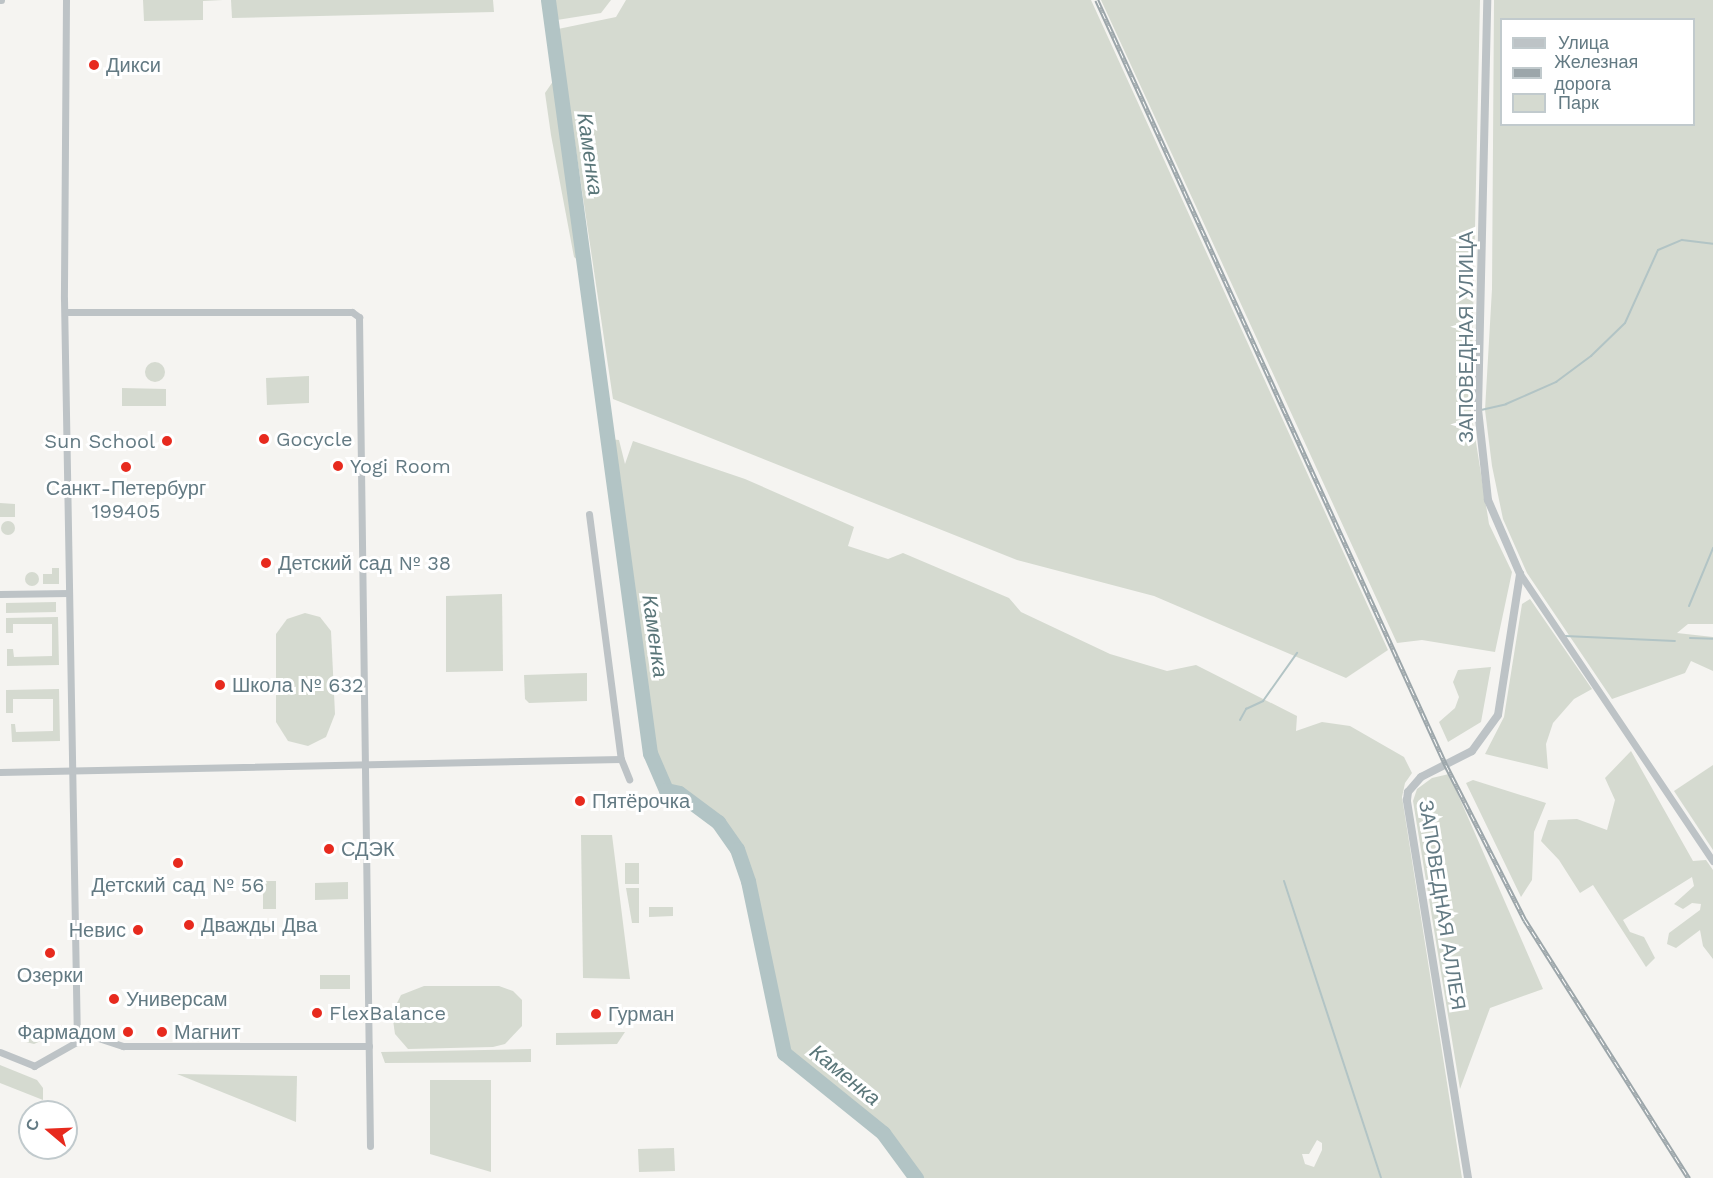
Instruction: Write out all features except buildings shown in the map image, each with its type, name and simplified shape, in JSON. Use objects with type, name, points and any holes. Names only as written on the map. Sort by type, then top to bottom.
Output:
[{"type":"street","points":[[66,0],[65,312],[77,1041]]},
{"type":"street","name":"ЗАПОВЕДНАЯ УЛИЦА","points":[[1487,0],[1478,410],[1488,500],[1520,574],[1713,861]]},
{"type":"street","points":[[65,312],[352,312],[360,317],[370,1146]]},
{"type":"street","points":[[589,514],[621,759],[629,779]]},
{"type":"street","name":"ЗАПОВЕДНАЯ АЛЛЕЯ","points":[[1468,1178],[1408,792],[1421,777],[1472,751],[1498,715],[1520,574]]},
{"type":"street","points":[[0,594],[69,593]]},
{"type":"street","points":[[0,772],[621,759]]},
{"type":"street","points":[[0,1052],[34,1066],[88,1035],[123,1046],[369,1046]]},
{"type":"green space","points":[[143,0],[223,0],[203,1],[203,20],[144,21]]},
{"type":"green space","points":[[231,0],[493,0],[494,12],[232,18]]},
{"type":"green space","points":[[555,0],[611,0],[601,13],[557,20]]},
{"type":"green space","points":[[626,0],[1091,0],[1388,650],[1346,678],[1154,596],[1017,560],[613,399],[558,29],[616,17]]},
{"type":"green space","points":[[1101,0],[1480,0],[1471,411],[1489,524],[1512,572],[1495,652],[1422,640],[1397,643]]},
{"type":"green space","points":[[1494,0],[1713,0],[1713,624],[1688,624],[1677,633],[1713,637],[1713,671],[1691,661],[1685,673],[1612,699],[1527,573],[1503,519],[1492,466],[1485,410],[1492,289]]},
{"type":"green space","points":[[558,74],[585,266],[574,257],[545,93]]},
{"type":"green space","points":[[151,362],[159,362],[165,368],[165,376],[159,382],[151,382],[145,376],[145,368]]},
{"type":"green space","points":[[309,376],[309,403],[267,405],[266,378]]},
{"type":"green space","points":[[122,388],[166,389],[166,406],[122,406]]},
{"type":"green space","points":[[608,439],[619,440],[625,464],[633,441],[745,479],[854,527],[848,546],[888,559],[903,553],[1009,598],[1021,612],[1110,654],[1167,671],[1196,665],[1297,716],[1296,731],[1322,722],[1350,726],[1404,757],[1412,773],[1405,783],[1402,797],[1462,1178],[922,1178],[887,1131],[788,1054],[741,845],[679,793],[666,790],[650,753]],"holes":[[[1317,1140],[1322,1143],[1322,1150],[1314,1167],[1305,1164],[1302,1154],[1309,1154]]]},
{"type":"green space","points":[[0,503],[15,504],[15,517],[0,517]]},
{"type":"green space","points":[[5,521],[11,521],[15,528],[11,535],[5,535],[1,531],[1,525]]},
{"type":"green space","points":[[52,568],[59,568],[59,584],[43,584],[43,574],[52,574]]},
{"type":"green space","points":[[29,572],[35,572],[39,579],[35,586],[29,586],[25,582],[25,576]]},
{"type":"green space","points":[[502,594],[503,671],[446,672],[446,596]]},
{"type":"green space","points":[[1530,599],[1592,689],[1574,699],[1553,723],[1546,744],[1548,769],[1485,754],[1504,717],[1522,604]]},
{"type":"green space","points":[[56,602],[56,612],[6,613],[6,603]]},
{"type":"green space","points":[[305,613],[320,617],[331,631],[335,714],[326,737],[308,746],[288,741],[276,722],[276,634],[287,619]]},
{"type":"green space","points":[[58,617],[59,665],[7,666],[7,649],[13,649],[14,657],[52,656],[52,624],[13,624],[13,633],[6,633],[6,618]]},
{"type":"green space","points":[[1491,667],[1481,722],[1448,742],[1439,722],[1455,708],[1459,697],[1453,682],[1458,670]]},
{"type":"green space","points":[[587,673],[587,701],[529,703],[525,699],[524,675]]},
{"type":"green space","points":[[59,689],[60,741],[12,742],[11,724],[15,724],[16,732],[53,731],[53,699],[13,699],[13,713],[6,713],[6,690]]},
{"type":"green space","points":[[1631,751],[1693,861],[1706,860],[1713,870],[1713,959],[1703,946],[1700,930],[1676,948],[1667,944],[1669,933],[1700,910],[1701,904],[1692,903],[1683,909],[1674,904],[1694,886],[1692,877],[1623,920],[1630,932],[1644,937],[1655,958],[1646,967],[1593,885],[1580,893],[1559,860],[1541,841],[1548,820],[1577,819],[1607,830],[1615,800],[1605,778]]},
{"type":"green space","points":[[1713,765],[1713,850],[1674,791]]},
{"type":"green space","points":[[1449,774],[1543,989],[1490,1008],[1460,1089],[1413,801],[1417,789],[1432,778]]},
{"type":"green space","points":[[1473,780],[1546,803],[1534,832],[1532,880],[1521,897],[1466,783]]},
{"type":"green space","points":[[581,835],[612,835],[630,979],[583,978]]},
{"type":"green space","points":[[625,863],[639,863],[639,884],[625,884]]},
{"type":"green space","points":[[263,881],[276,881],[276,909],[263,909]]},
{"type":"green space","points":[[348,882],[348,899],[315,900],[315,883]]},
{"type":"green space","points":[[626,888],[639,888],[639,923],[632,923]]},
{"type":"green space","points":[[649,907],[673,907],[673,916],[649,917]]},
{"type":"green space","points":[[320,975],[350,975],[350,989],[320,989]]},
{"type":"green space","points":[[424,986],[499,986],[513,991],[522,1000],[522,1026],[505,1044],[493,1047],[408,1049],[395,1034],[392,1013],[401,995]]},
{"type":"green space","points":[[26,1032],[52,1036],[34,1044],[22,1041],[19,1034]]},
{"type":"green space","points":[[625,1032],[617,1044],[556,1045],[556,1033]]},
{"type":"green space","points":[[531,1049],[531,1062],[385,1063],[381,1052]]},
{"type":"green space","points":[[0,1065],[37,1080],[43,1088],[43,1100],[0,1083]]},
{"type":"green space","points":[[177,1074],[297,1076],[296,1122]]},
{"type":"green space","points":[[430,1080],[491,1080],[491,1172],[430,1154]]},
{"type":"green space","points":[[674,1148],[675,1171],[639,1172],[638,1149]]},
{"type":"waterway","name":"Каменка","points":[[548,0],[650,753],[666,790],[679,793],[718,822],[737,849],[748,881],[784,1053],[883,1133],[916,1178]]},
{"type":"waterway","points":[[1481,410],[1506,404],[1556,382],[1591,356],[1625,323],[1658,250],[1682,240],[1713,244]]},
{"type":"waterway","points":[[1689,606],[1713,548]]},
{"type":"waterway","points":[[1565,636],[1675,641]]},
{"type":"waterway","points":[[1690,638],[1713,639]]},
{"type":"waterway","points":[[1240,720],[1246,709],[1263,701],[1297,653]]},
{"type":"waterway","points":[[1284,881],[1381,1178]]},
{"type":"railway","points":[[1097,0],[1446,765],[1525,920],[1689,1178]]},
{"type":"place","name":"Дикси","points":[[94,65]]},
{"type":"place","name":"Gocycle","points":[[264,439]]},
{"type":"place","name":"Sun School","points":[[167,441]]},
{"type":"place","name":"Yogi Room","points":[[338,466]]},
{"type":"place","name":"Санкт-Петербург 199405","points":[[126,467]]},
{"type":"place","name":"Детский сад № 38","points":[[266,563]]},
{"type":"place","name":"Школа № 632","points":[[220,685]]},
{"type":"place","name":"Пятёрочка","points":[[580,801]]},
{"type":"place","name":"СДЭК","points":[[329,849]]},
{"type":"place","name":"Детский сад № 56","points":[[178,863]]},
{"type":"place","name":"Дважды Два","points":[[189,925]]},
{"type":"place","name":"Невис","points":[[138,930]]},
{"type":"place","name":"Озерки","points":[[50,953]]},
{"type":"place","name":"Универсам","points":[[114,999]]},
{"type":"place","name":"FlexBalance","points":[[317,1013]]},
{"type":"place","name":"Гурман","points":[[596,1014]]},
{"type":"place","name":"Фармадом","points":[[128,1032]]},
{"type":"place","name":"Магнит","points":[[162,1032]]}]
